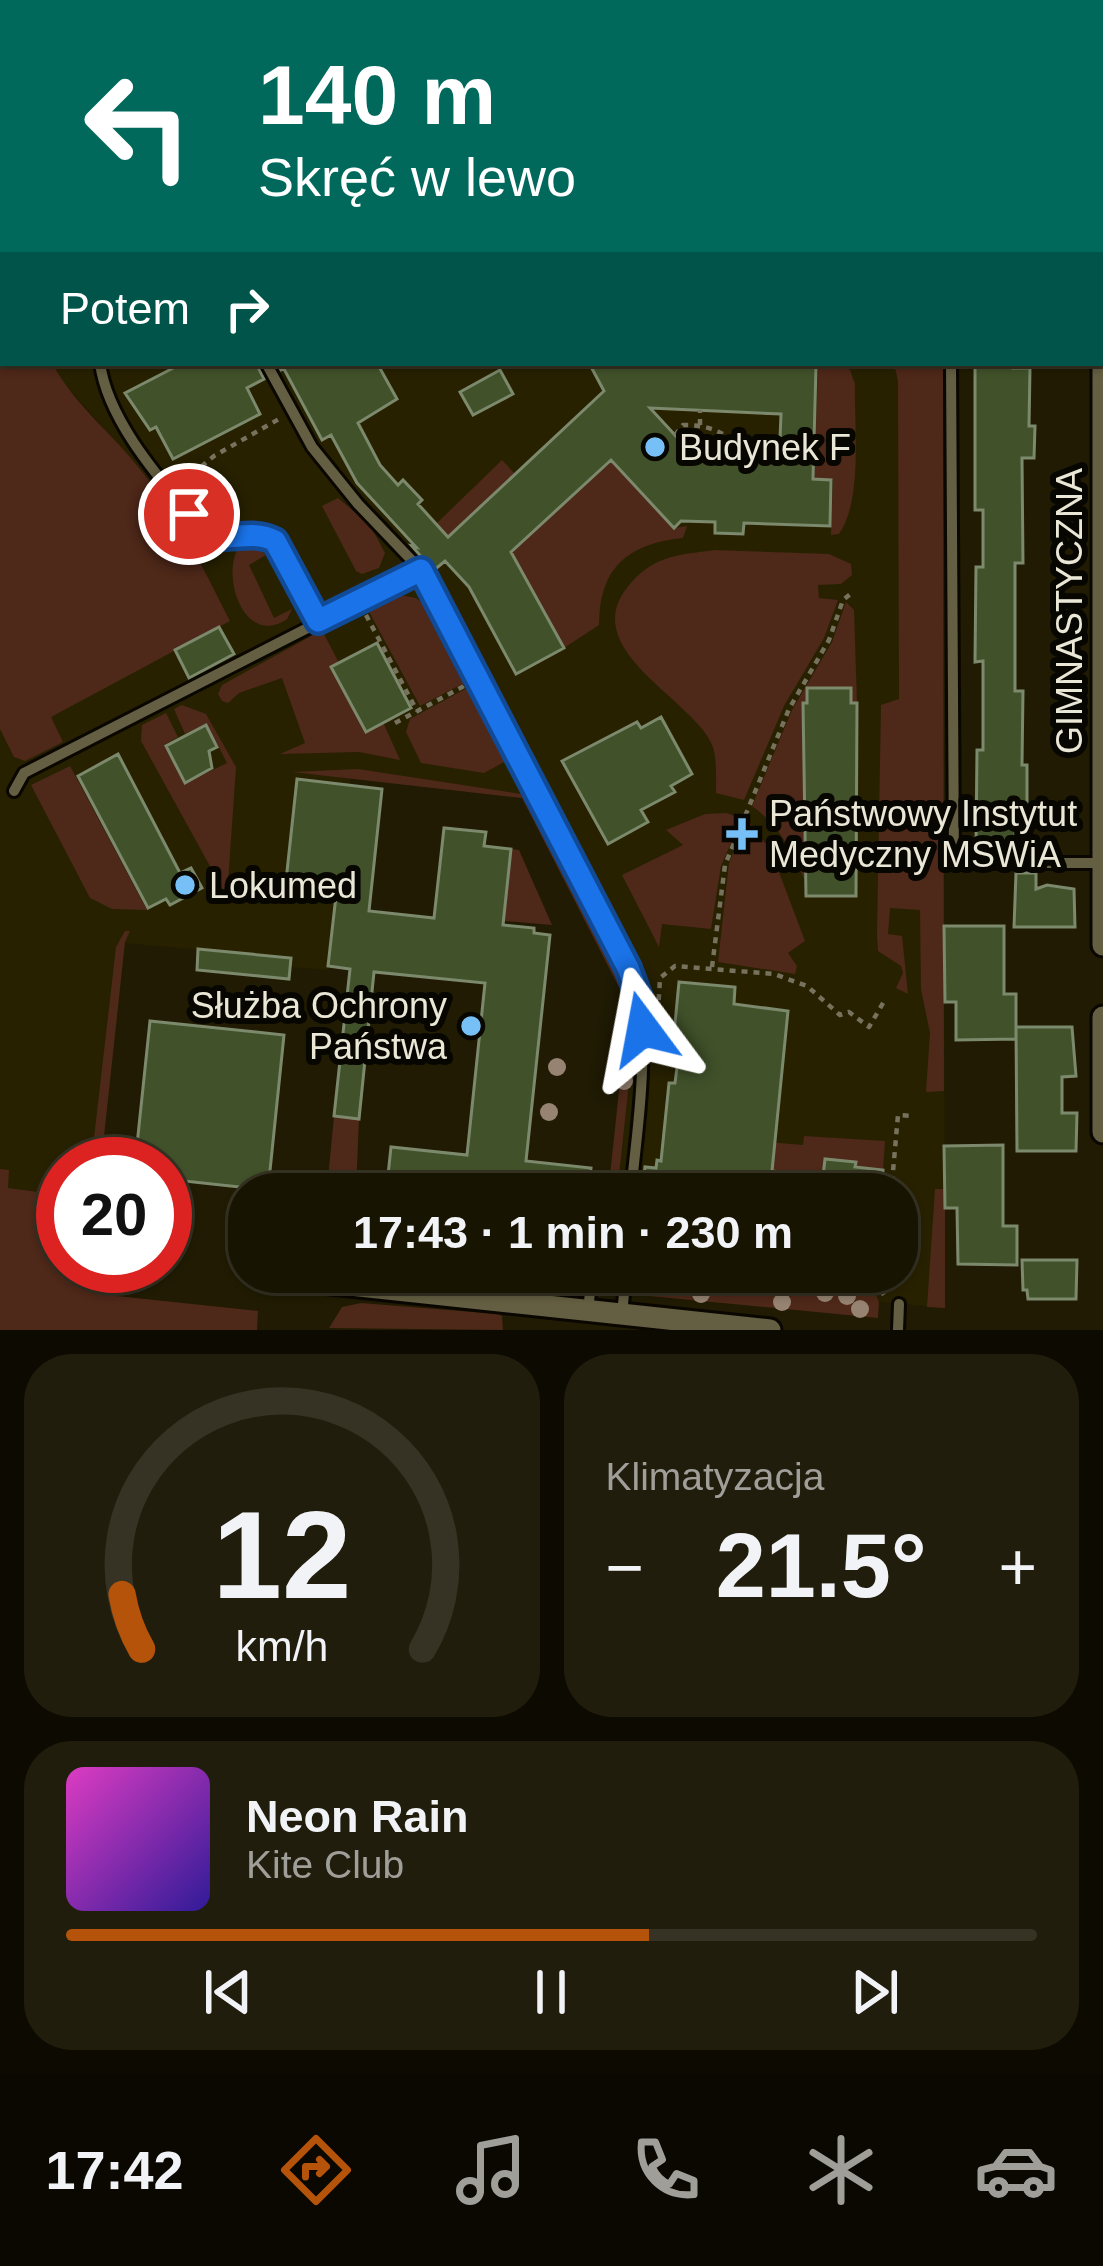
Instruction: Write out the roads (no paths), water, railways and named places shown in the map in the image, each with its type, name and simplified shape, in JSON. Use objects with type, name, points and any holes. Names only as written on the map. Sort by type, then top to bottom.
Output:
[{"type":"street","name":"GIMNASTYCZNA","points":[[1102,366],[1103,945]]},
{"type":"street","points":[[1103,1017],[1103,1132]]},
{"type":"street","points":[[425,1293],[770,1330]]},
{"type":"lane","points":[[98,366],[143,458],[207,536],[222,539],[254,533],[275,541],[318,621]]},
{"type":"lane","points":[[268,366],[312,447],[343,474],[421,570],[578,868],[639,997],[643,1029],[633,1173]]},
{"type":"lane","points":[[951,366],[955,863],[1102,863]]},
{"type":"lane","points":[[14,791],[24,773],[421,570]]},
{"type":"lane","points":[[588,1311],[590,1293]]},
{"type":"lane","points":[[622,1315],[624,1293]]},
{"type":"lane","points":[[893,1303],[898,1330]]},
{"type":"place","name":"Budynek F","points":[[655,447]]},
{"type":"place","name":"Państwowy Instytut Medyczny MSWiA","points":[[742,834]]},
{"type":"place","name":"Lokumed","points":[[185,885]]},
{"type":"place","name":"Służba Ochrony Państwa","points":[[471,1026]]}]
